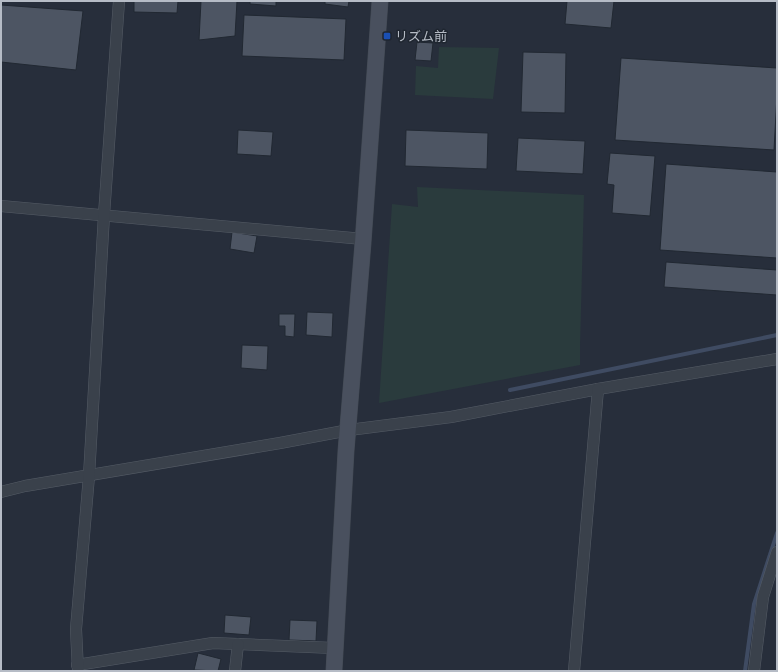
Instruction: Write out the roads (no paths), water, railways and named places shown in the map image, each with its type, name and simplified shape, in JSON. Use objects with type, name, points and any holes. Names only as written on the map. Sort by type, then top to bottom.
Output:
[{"type":"street","points":[[119,1],[104,215],[89,476],[76,629],[78,668],[213,643],[334,648]]},
{"type":"street","points":[[334,671],[334,648],[346,451],[349,430],[380,1]]},
{"type":"street","points":[[1,206],[363,239]]},
{"type":"street","points":[[1,492],[25,486],[349,430],[451,417],[598,388],[777,359]]},
{"type":"street","points":[[574,671],[598,388]]},
{"type":"street","points":[[754,671],[763,597],[777,552]]},
{"type":"street","points":[[236,671],[238,644]]},
{"type":"waterway","points":[[510,390],[777,335]]},
{"type":"waterway","points":[[745,671],[754,604],[777,533]]},
{"type":"place","name":"リズム前","points":[[387,36]]}]
